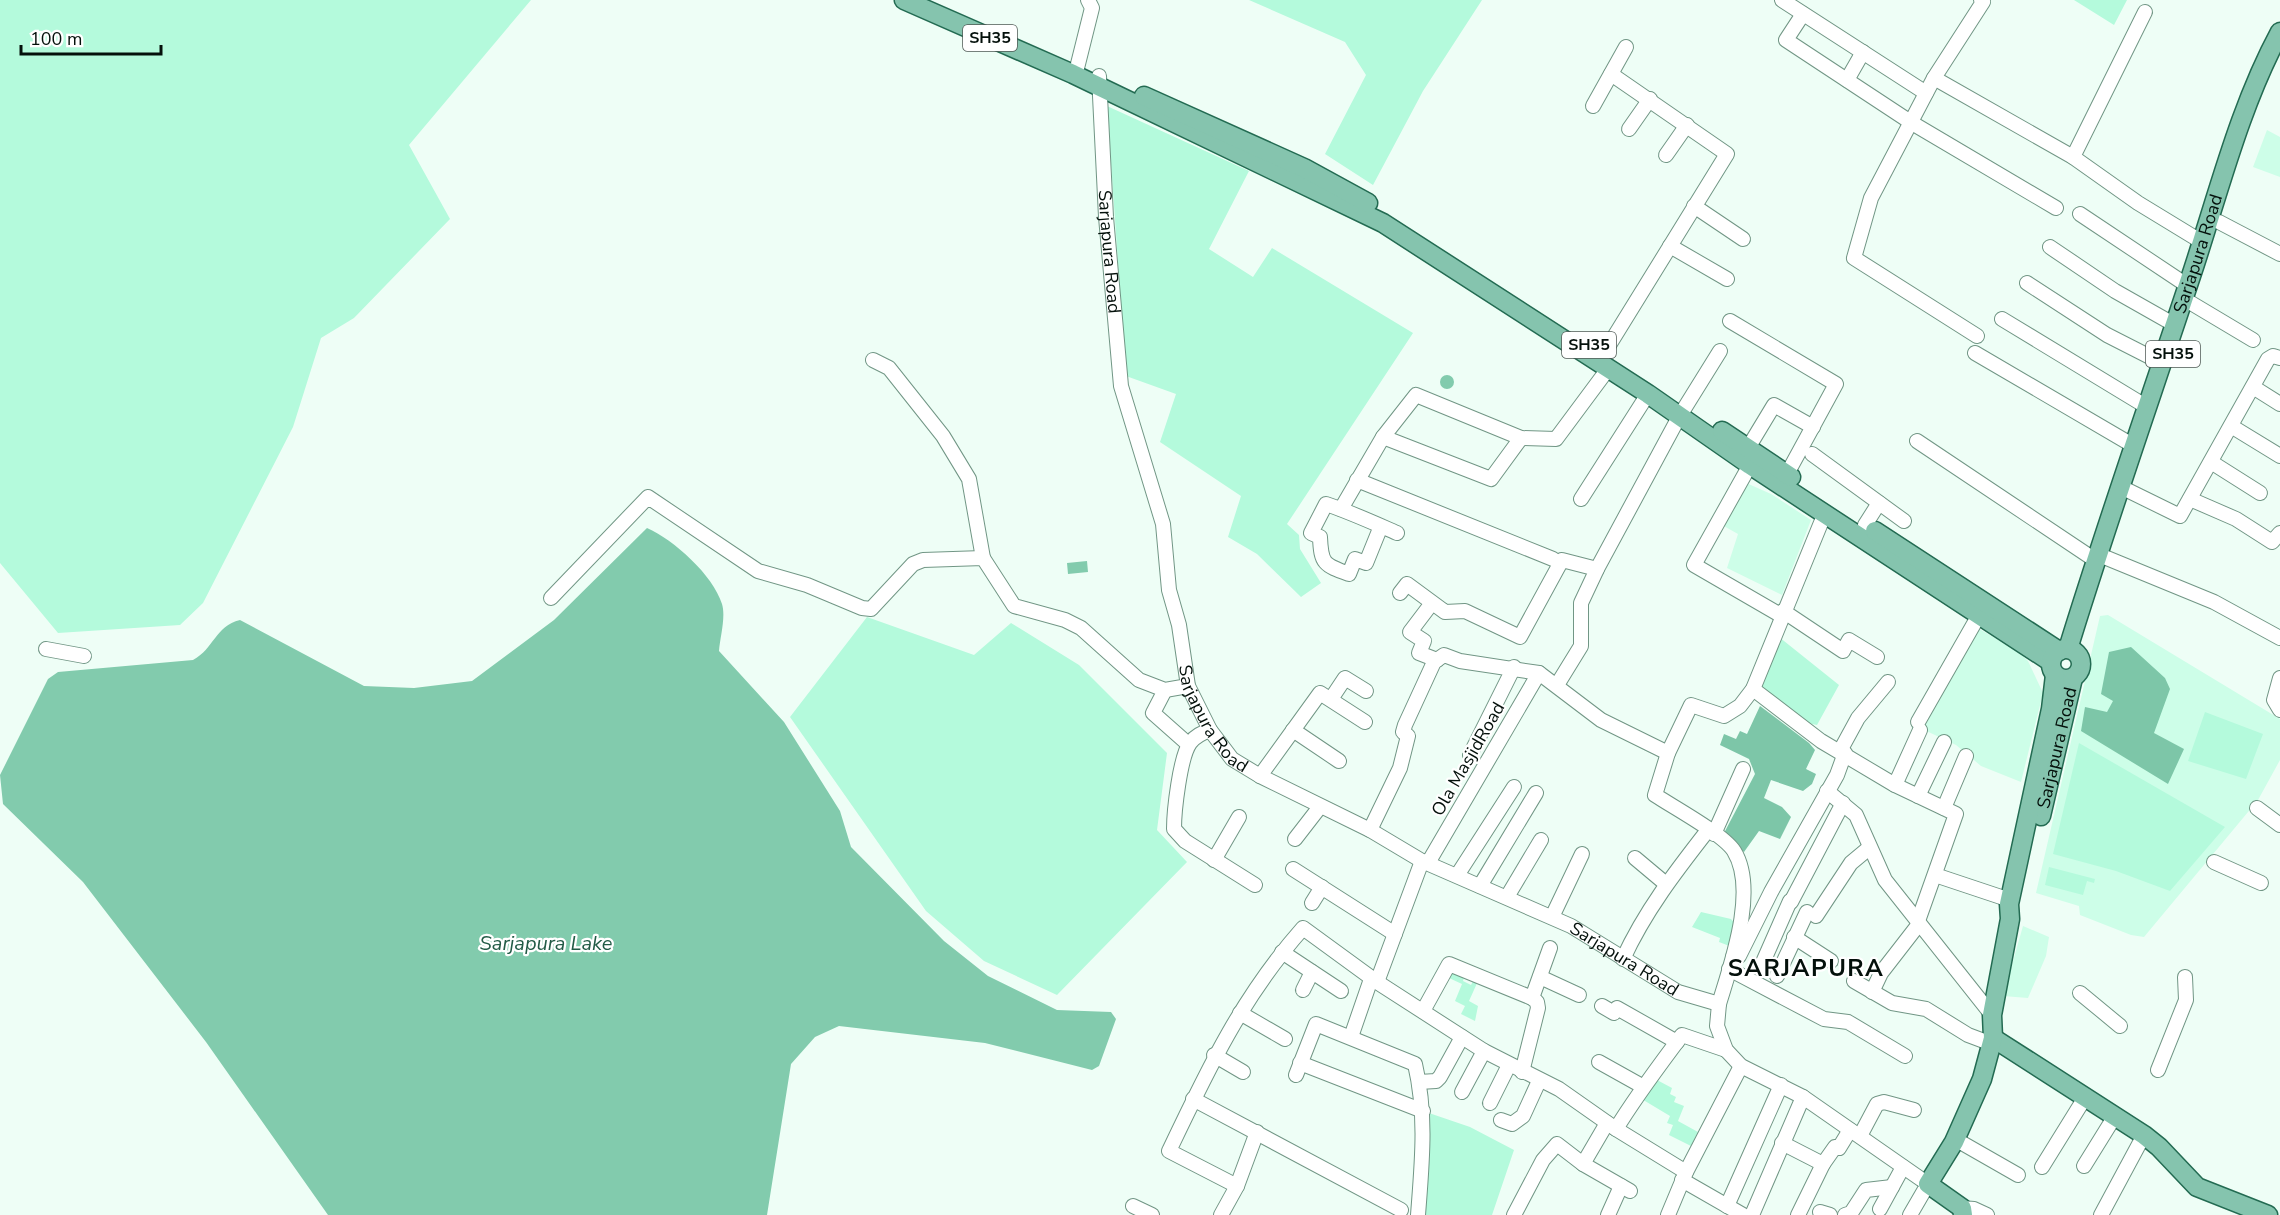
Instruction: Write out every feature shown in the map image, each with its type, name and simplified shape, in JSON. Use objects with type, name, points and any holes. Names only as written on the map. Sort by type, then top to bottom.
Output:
[{"type":"main road","name":"SH35","points":[[904,0],[1077,71]]},
{"type":"main road","name":"SH35","points":[[926,0],[1077,71],[1383,223],[1809,495],[1865,525],[2064,661]]},
{"type":"main road","name":"Sarjapura Road","points":[[2010,919],[2019,907],[2064,661],[2206,241],[2280,32]]},
{"type":"main road","name":"Sarjapura Road","points":[[2263,82],[2280,59]]},
{"type":"main road","name":"Sarjapura Road","points":[[2206,241],[2219,222],[2237,154]]},
{"type":"main road","name":"Sarjapura Road","points":[[2098,557],[2127,490],[2134,446],[2153,399],[2175,325],[2189,295]]},
{"type":"main road","name":"SH35","points":[[1603,362],[1648,394],[1682,412]]},
{"type":"main road","name":"SH35","points":[[1749,456],[1787,474],[1825,513],[1979,615],[2064,661]]},
{"type":"main road","name":"Sarjapura Road","points":[[1928,1184],[1955,1139],[1982,1079],[1992,1041],[1992,1015],[2010,919],[2010,900],[2042,780]]},
{"type":"main road","points":[[1992,1041],[2086,1096],[2144,1136],[2159,1147],[2197,1187],[2268,1215]]},
{"type":"main road","points":[[1928,1184],[1963,1212]]},
{"type":"street","points":[[1077,71],[1092,8],[1088,0]]},
{"type":"street","points":[[1782,0],[1926,93]]},
{"type":"street","points":[[1977,336],[1854,258],[1871,198],[1934,78],[1983,2],[1981,0]]},
{"type":"street","points":[[2073,157],[2145,12]]},
{"type":"street","points":[[1803,14],[1786,40],[1912,123],[2056,208]]},
{"type":"street","points":[[1593,106],[1626,47]]},
{"type":"street","points":[[1847,80],[1863,52]]},
{"type":"street","points":[[1341,509],[1383,437],[1416,395],[1521,438],[1556,439],[1727,153],[1611,74]]},
{"type":"street","points":[[1934,78],[2073,157],[2138,203],[2206,241]]},
{"type":"street","name":"Sarjapura Road","points":[[1099,82],[1106,217],[1121,386],[1163,524],[1169,591],[1179,625],[1188,686],[1210,730],[1232,759],[1260,777],[1320,808],[1370,830],[1425,862],[1458,874],[1552,917],[1678,992],[1719,1004]]},
{"type":"street","points":[[1629,129],[1650,99]]},
{"type":"street","points":[[1666,155],[1687,125]]},
{"type":"street","points":[[1694,206],[1743,239]]},
{"type":"street","points":[[2080,214],[2253,340]]},
{"type":"street","points":[[2219,222],[2280,254]]},
{"type":"street","points":[[1670,246],[1727,279]]},
{"type":"street","points":[[2050,247],[2115,291],[2175,325]]},
{"type":"street","points":[[2027,283],[2107,335],[2162,363]]},
{"type":"street","points":[[2002,319],[2153,399]]},
{"type":"street","points":[[1730,321],[1836,384],[1787,474]]},
{"type":"street","points":[[1557,685],[1581,646],[1581,603],[1597,568],[1682,412],[1720,351]]},
{"type":"street","points":[[1975,353],[2134,446]]},
{"type":"street","points":[[2127,490],[2180,516],[2270,357],[2280,358]]},
{"type":"street","points":[[873,360],[890,368],[943,436],[969,479],[983,558],[1014,606],[1065,620],[1081,628],[1139,680],[1165,690],[1188,686]]},
{"type":"street","points":[[2253,387],[2280,404]]},
{"type":"street","points":[[1581,499],[1648,394]]},
{"type":"street","points":[[1813,427],[1774,405],[1694,565],[1782,613],[1843,651],[1849,640],[1877,657]]},
{"type":"street","points":[[2231,426],[2280,456]]},
{"type":"street","points":[[1383,437],[1491,479],[1521,438]]},
{"type":"street","points":[[1917,441],[2098,557],[2214,602],[2280,638]]},
{"type":"street","points":[[1812,454],[1904,522]]},
{"type":"street","points":[[2211,462],[2260,493]]},
{"type":"street","points":[[1357,480],[1553,559]]},
{"type":"street","points":[[551,598],[648,497],[758,571],[807,585],[862,608],[871,609],[912,564],[923,560],[983,558]]},
{"type":"street","points":[[2190,500],[2236,519],[2272,542],[2280,533]]},
{"type":"street","points":[[1865,525],[1879,503]]},
{"type":"street","points":[[1381,526],[1366,564],[1355,559],[1349,574],[1328,566],[1321,557],[1320,537],[1311,533],[1326,504],[1341,509],[1381,526],[1397,533]]},
{"type":"street","points":[[1825,513],[1782,613],[1753,689],[1740,706],[1724,716],[1691,705],[1668,753],[1655,795],[1711,832],[1733,850],[1741,867],[1745,897],[1719,1004],[1717,1026],[1726,1050],[1741,1066],[1803,1096],[1928,1184],[1910,1215]]},
{"type":"street","points":[[1400,593],[1407,584],[1445,612],[1465,611],[1520,637],[1562,560],[1597,568]]},
{"type":"street","points":[[1432,603],[1410,632],[1424,641],[1419,653],[1437,660]]},
{"type":"street","points":[[1895,785],[1919,726],[1979,615]]},
{"type":"street","points":[[46,650],[84,656]]},
{"type":"street","points":[[1370,830],[1400,768],[1408,736],[1403,732],[1405,725],[1437,660],[1444,655],[1460,661],[1514,667],[1539,673],[1600,720],[1668,753]]},
{"type":"street","points":[[1470,755],[1514,667]]},
{"type":"street","name":"Ola MasjidRoad","points":[[1351,1037],[1425,862],[1539,673]]},
{"type":"street","points":[[1331,699],[1345,678],[1366,691]]},
{"type":"street","points":[[2280,678],[2274,700],[2280,710]]},
{"type":"street","points":[[1730,963],[1739,956],[1771,892],[1827,791],[1858,718],[1887,682]]},
{"type":"street","points":[[1753,689],[1821,741],[1895,785],[1956,813],[1918,923],[1881,973],[1872,992]]},
{"type":"street","points":[[1165,690],[1153,713],[1188,744]]},
{"type":"street","points":[[1260,777],[1320,693],[1365,722]]},
{"type":"street","points":[[1210,730],[1198,735],[1188,744],[1175,803],[1174,828],[1185,841],[1255,885]]},
{"type":"street","points":[[1293,730],[1340,761]]},
{"type":"street","points":[[1918,796],[1944,742]]},
{"type":"street","points":[[1944,808],[1966,756]]},
{"type":"street","points":[[1623,959],[1637,928],[1666,884],[1711,832],[1743,769]]},
{"type":"street","points":[[1458,874],[1514,787]]},
{"type":"street","points":[[1827,791],[1856,814],[1885,880],[1992,1015]]},
{"type":"street","points":[[1480,886],[1536,793]]},
{"type":"street","points":[[1760,969],[1791,902],[1843,803]]},
{"type":"street","points":[[1295,839],[1320,808]]},
{"type":"street","points":[[2257,808],[2280,825]]},
{"type":"street","points":[[1214,860],[1239,817]]},
{"type":"street","points":[[1507,897],[1540,840]]},
{"type":"street","points":[[1777,976],[1794,937],[1816,916],[1851,862],[1869,848]]},
{"type":"street","points":[[1552,917],[1582,854]]},
{"type":"street","points":[[1635,858],[1666,884]]},
{"type":"street","points":[[2214,862],[2261,883]]},
{"type":"street","points":[[1293,869],[1395,934]]},
{"type":"street","points":[[1935,875],[2010,900]]},
{"type":"street","points":[[1312,903],[1322,887]]},
{"type":"street","points":[[1771,892],[1816,916]]},
{"type":"street","points":[[1237,1186],[1169,1151],[1214,1055],[1260,979],[1303,928],[1374,980],[1484,1051],[1539,1082],[1559,1089],[1727,1206],[1744,1215],[1782,1143],[1803,1096]]},
{"type":"street","points":[[1794,937],[1831,961]]},
{"type":"street","points":[[1532,998],[1551,948]]},
{"type":"street","points":[[1281,952],[1341,991]]},
{"type":"street","points":[[1730,963],[1824,1019],[1848,1022],[1905,1056]]},
{"type":"street","points":[[1423,1011],[1449,964],[1532,998],[1537,1002],[1538,1008],[1522,1072]]},
{"type":"street","points":[[1303,990],[1312,972]]},
{"type":"street","points":[[1540,977],[1579,995]]},
{"type":"street","points":[[2158,1070],[2186,1000],[2185,977]]},
{"type":"street","points":[[1854,981],[1892,1003],[1926,1009],[1968,1035],[1992,1041]]},
{"type":"street","points":[[2080,993],[2120,1026]]},
{"type":"street","points":[[1602,1006],[1614,1013],[1617,1008],[1683,1039],[1726,1050]]},
{"type":"street","points":[[1240,1012],[1284,1038]]},
{"type":"street","points":[[1418,1215],[1424,1145],[1423,1111],[1415,1064],[1316,1024],[1298,1069],[1423,1111]]},
{"type":"street","points":[[1583,1164],[1642,1086],[1683,1039],[1694,1030],[1702,1033],[1717,1026]]},
{"type":"street","points":[[1419,1082],[1437,1081],[1462,1037]]},
{"type":"street","points":[[1462,1092],[1484,1051]]},
{"type":"street","points":[[1214,1055],[1243,1072]]},
{"type":"street","points":[[1599,1062],[1642,1086]]},
{"type":"street","points":[[1490,1104],[1509,1065]]},
{"type":"street","points":[[1668,1215],[1684,1176],[1741,1066]]},
{"type":"street","points":[[1501,1120],[1512,1124],[1521,1119],[1539,1082]]},
{"type":"street","points":[[1727,1206],[1781,1085]]},
{"type":"street","points":[[2042,1167],[2086,1096]]},
{"type":"street","points":[[1193,1099],[1401,1210]]},
{"type":"street","points":[[1798,1215],[1823,1164],[1835,1147],[1839,1148],[1855,1133],[1877,1104],[1884,1102],[1914,1110]]},
{"type":"street","points":[[2084,1166],[2115,1116]]},
{"type":"street","points":[[1221,1215],[1237,1186],[1257,1132]]},
{"type":"street","points":[[2101,1215],[2144,1136]]},
{"type":"street","points":[[1955,1139],[2018,1175]]},
{"type":"street","points":[[1782,1143],[1823,1164]]},
{"type":"street","points":[[1514,1215],[1543,1160],[1557,1144],[1583,1164],[1626,1188],[1608,1215]]},
{"type":"street","points":[[1880,1209],[1904,1167]]},
{"type":"street","points":[[1845,1215],[1851,1214],[1866,1190],[1892,1188]]},
{"type":"street","points":[[1133,1206],[1152,1215]]},
{"type":"street","points":[[1963,1212],[1974,1209],[1987,1215]]},
{"type":"shaded area","points":[[0,0],[531,0],[409,145],[450,219],[354,318],[321,338],[293,427],[203,603],[180,625],[58,633],[0,563]]},
{"type":"shaded area","points":[[1249,0],[1482,0],[1423,91],[1373,185],[1325,154],[1366,75],[1345,42]]},
{"type":"shaded area","points":[[2074,0],[2127,0],[2114,25]]},
{"type":"shaded area","points":[[1107,106],[1249,171],[1209,249],[1253,277],[1272,248],[1413,333],[1287,524],[1299,535],[1300,549],[1321,583],[1301,597],[1257,554],[1228,537],[1241,496],[1160,442],[1176,394],[1126,376]]},
{"type":"shaded area","points":[[2267,130],[2280,137],[2280,177],[2253,167]]},
{"type":"shaded area","points":[[1744,482],[1771,494],[1811,520],[1782,595],[1727,568],[1738,534],[1722,525]]},
{"type":"shaded area","points":[[2108,615],[2280,719],[2280,760],[2258,800],[2144,937],[2131,935],[2080,915],[2079,906],[2036,893],[2100,616]]},
{"type":"shaded area","points":[[867,617],[974,655],[1011,623],[1079,665],[1167,753],[1157,830],[1187,862],[1057,995],[984,961],[926,911],[790,717]]},
{"type":"shaded area","points":[[1976,627],[2019,652],[2028,661],[2043,693],[2021,782],[1981,766],[1956,745],[1918,727]]},
{"type":"shaded area","points":[[1779,637],[1839,685],[1817,725],[1807,723],[1760,686]]},
{"type":"shaded area","points":[[2131,647],[2165,678],[2170,689],[2154,733],[2184,749],[2168,784],[2081,731],[2085,707],[2107,712],[2113,701],[2101,694],[2109,652]]},
{"type":"shaded area","points":[[1760,706],[1815,750],[1806,769],[1816,774],[1812,784],[1803,791],[1771,780],[1764,798],[1782,807],[1791,817],[1780,839],[1759,831],[1744,852],[1723,835],[1755,774],[1749,759],[1720,745],[1724,734],[1736,739],[1740,731],[1747,734]]},
{"type":"shaded area","points":[[2205,712],[2263,734],[2246,779],[2188,761]]},
{"type":"shaded area","points":[[2079,743],[2225,827],[2170,891],[2116,871],[2053,854]]},
{"type":"shaded area","points":[[2049,867],[2095,879],[2094,883],[2087,881],[2083,895],[2045,885]]},
{"type":"shaded area","points":[[1701,912],[1731,919],[1737,926],[1732,947],[1719,942],[1720,938],[1692,927]]},
{"type":"shaded area","points":[[2023,926],[2049,937],[2046,956],[2028,998],[2003,996]]},
{"type":"shaded area","points":[[1453,970],[1465,974],[1463,981],[1471,985],[1474,979],[1478,981],[1469,1001],[1478,1006],[1475,1021],[1461,1014],[1465,1006],[1455,1001],[1462,984],[1449,978]]},
{"type":"shaded area","points":[[1657,1080],[1672,1088],[1670,1094],[1676,1097],[1674,1102],[1684,1106],[1678,1121],[1698,1132],[1691,1146],[1669,1135],[1673,1125],[1667,1123],[1670,1116],[1640,1098]]},
{"type":"shaded area","points":[[1426,1112],[1470,1127],[1514,1150],[1492,1215],[1421,1215],[1430,1150]]},
{"type":"water","points":[[1444,375],[1450,375],[1454,382],[1450,389],[1444,389],[1440,385],[1440,379]]},
{"type":"water","name":"Sarjapura Lake","points":[[647,528],[680,550],[710,582],[723,609],[719,651],[784,722],[840,811],[851,847],[944,941],[988,976],[1057,1010],[1111,1012],[1116,1019],[1099,1066],[1092,1070],[985,1043],[839,1026],[815,1037],[791,1064],[767,1215],[328,1215],[206,1042],[83,882],[3,804],[0,775],[48,679],[58,672],[193,660],[206,650],[225,627],[240,620],[364,686],[414,688],[472,681],[554,620]]},
{"type":"water","points":[[1087,561],[1088,572],[1068,574],[1067,563]]},
{"type":"district","name":"SARJAPURA","points":[[1806,968]]}]
